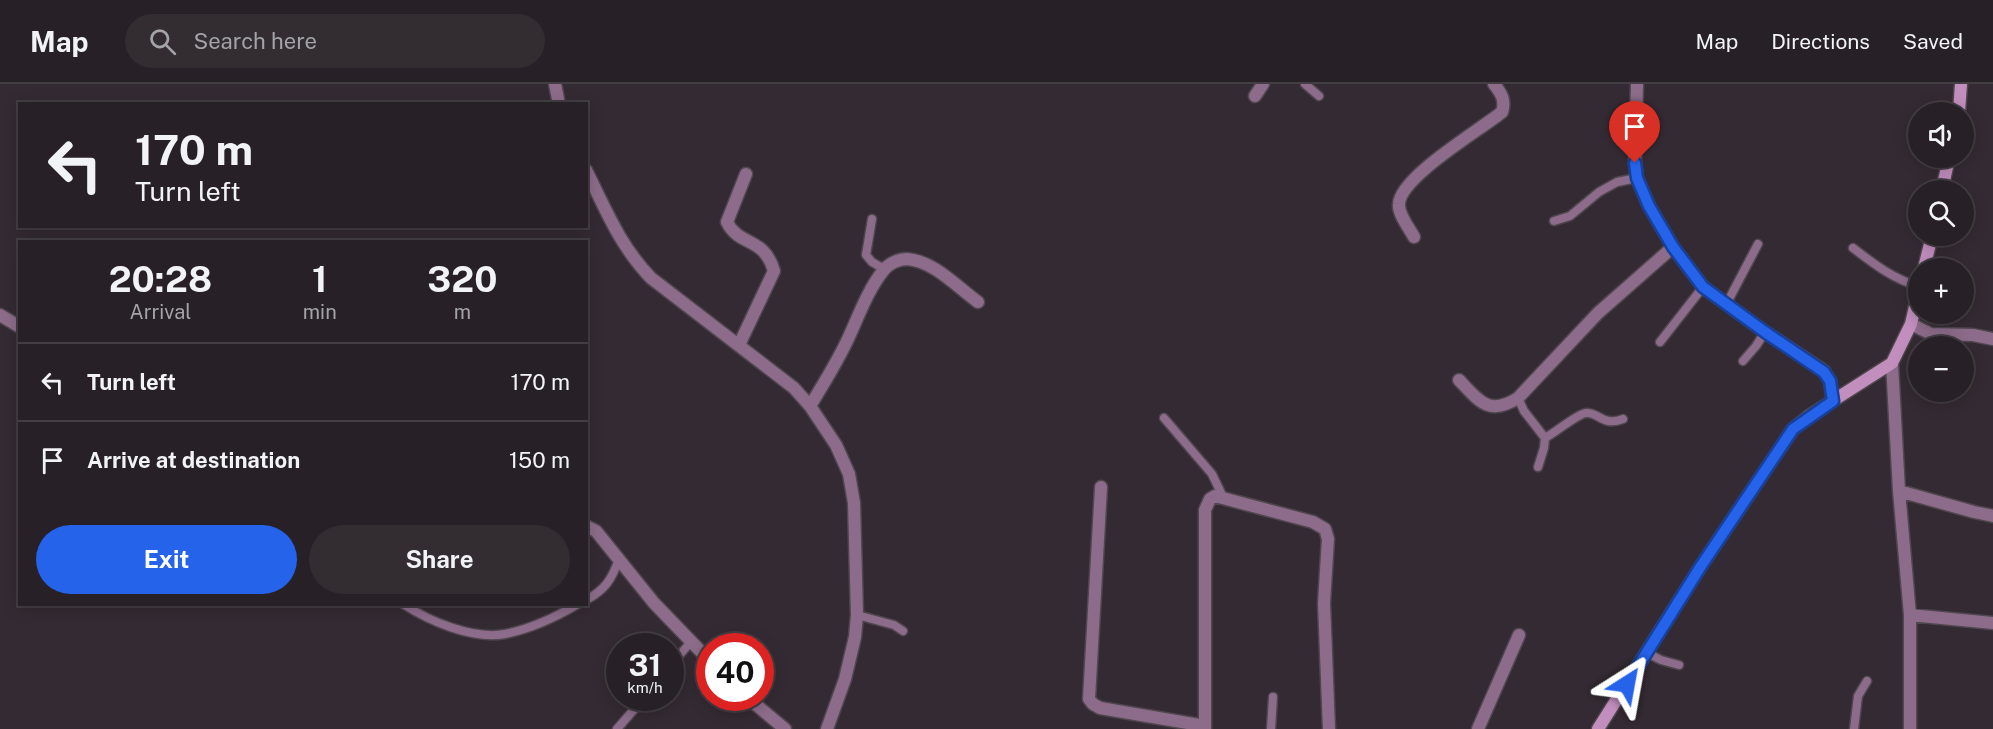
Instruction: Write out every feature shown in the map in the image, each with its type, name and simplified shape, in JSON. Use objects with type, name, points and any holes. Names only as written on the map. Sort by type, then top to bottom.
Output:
[{"type":"street","points":[[555,84],[559,102]]},
{"type":"street","points":[[1255,96],[1263,84]]},
{"type":"street","points":[[1414,237],[1398,206],[1401,194],[1412,180],[1439,158],[1502,112],[1503,99],[1494,84]]},
{"type":"street","points":[[1637,84],[1635,163],[1637,178],[1649,206],[1673,247],[1703,287],[1828,376],[1833,401]]},
{"type":"street","points":[[1960,102],[1961,84]]},
{"type":"street","points":[[588,174],[623,245],[635,261],[651,278],[794,388],[810,406],[836,445],[849,474],[854,502],[857,615],[852,657],[827,729]]},
{"type":"street","points":[[739,345],[774,270],[771,260],[761,247],[740,236],[730,228],[727,222],[746,174]]},
{"type":"street","points":[[1459,380],[1486,405],[1495,408],[1518,398],[1598,313],[1673,247]]},
{"type":"street","points":[[810,406],[840,356],[874,285],[884,269],[895,261],[905,259],[921,262],[934,268],[978,302]]},
{"type":"street","points":[[0,315],[18,326]]},
{"type":"street","points":[[1910,729],[1910,615],[1899,491],[1892,363],[1911,324],[1931,334],[1973,335],[1993,339]]},
{"type":"street","points":[[1598,729],[1701,566],[1793,429],[1892,363]]},
{"type":"street","points":[[1101,487],[1089,699],[1093,704],[1100,708],[1205,727],[1205,510],[1210,499],[1215,496],[1313,522],[1325,529],[1328,539],[1324,603],[1329,729]]},
{"type":"street","points":[[1899,491],[1974,513],[1993,516]]},
{"type":"street","points":[[588,527],[596,531],[696,648]]},
{"type":"street","points":[[1910,615],[1993,623]]},
{"type":"street","points":[[1478,729],[1519,635]]},
{"type":"street","points":[[764,711],[785,729]]},
{"type":"lane","points":[[1305,84],[1319,96]]},
{"type":"lane","points":[[1554,221],[1570,216],[1599,192],[1617,182],[1637,178]]},
{"type":"lane","points":[[872,219],[866,255],[872,262],[884,269]]},
{"type":"lane","points":[[1727,303],[1758,244]]},
{"type":"lane","points":[[1853,248],[1880,270],[1908,283]]},
{"type":"lane","points":[[1660,342],[1703,287]]},
{"type":"lane","points":[[1743,361],[1765,332]]},
{"type":"lane","points":[[1518,398],[1524,411],[1545,438],[1538,467]]},
{"type":"lane","points":[[1545,438],[1583,414],[1593,414],[1606,421],[1616,422],[1623,419]]},
{"type":"lane","points":[[1164,417],[1212,474],[1222,497]]},
{"type":"lane","points":[[588,599],[612,579],[619,560]]},
{"type":"lane","points":[[406,606],[444,626],[475,633],[502,635],[529,627],[574,606]]},
{"type":"lane","points":[[857,615],[894,625],[903,631]]},
{"type":"lane","points":[[684,650],[690,643]]},
{"type":"lane","points":[[1647,653],[1679,665]]},
{"type":"lane","points":[[1854,729],[1858,696],[1867,681]]},
{"type":"lane","points":[[1270,729],[1273,698]]},
{"type":"lane","points":[[617,729],[633,711]]},
{"type":"route","points":[[1627,684],[1701,566],[1793,429],[1833,401],[1830,381],[1824,372],[1703,287],[1662,230],[1637,178],[1635,163]]}]
